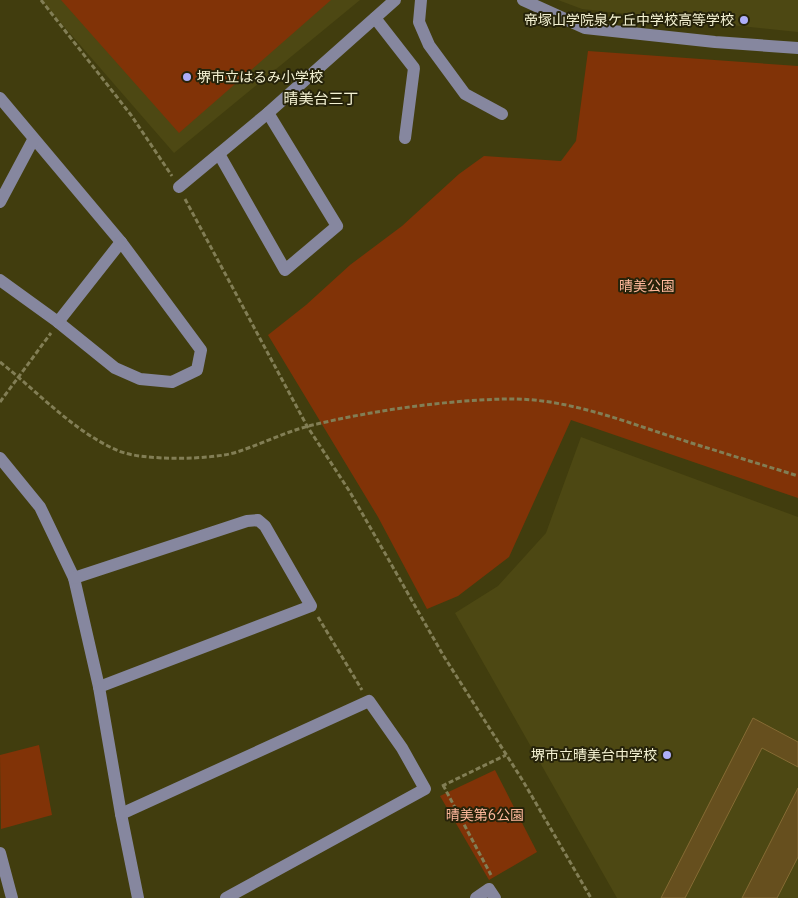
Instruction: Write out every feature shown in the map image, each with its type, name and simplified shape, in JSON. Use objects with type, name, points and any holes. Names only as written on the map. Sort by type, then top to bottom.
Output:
[{"type":"street","points":[[179,187],[268,113],[395,0]]},
{"type":"street","points":[[421,0],[419,22],[434,52],[465,94],[502,114]]},
{"type":"street","points":[[524,0],[585,28],[715,42],[798,48]]},
{"type":"street","points":[[375,18],[414,68],[405,138]]},
{"type":"street","points":[[0,98],[122,242],[201,350],[197,370],[172,382],[140,378],[115,368],[58,322],[0,280]]},
{"type":"street","points":[[219,154],[285,270],[338,226],[268,113]]},
{"type":"street","points":[[0,202],[34,140]]},
{"type":"street","points":[[58,322],[122,242]]},
{"type":"street","points":[[0,458],[40,507],[74,578],[99,687],[138,898]]},
{"type":"street","points":[[74,578],[258,520],[265,526],[311,606],[99,687]]},
{"type":"street","points":[[121,814],[369,701],[402,748],[424,789],[226,898]]},
{"type":"street","points":[[0,853],[12,898]]},
{"type":"street","points":[[476,898],[492,894]]},
{"type":"path","points":[[41,0],[131,115],[179,187],[307,426],[350,492],[443,656],[506,755],[591,898]]},
{"type":"path","points":[[0,402],[20,378],[58,322]]},
{"type":"path","points":[[0,362],[98,442],[121,452],[157,458],[235,453],[268,439],[307,426],[433,404],[533,399],[571,406],[610,417],[798,476]]},
{"type":"path","points":[[311,606],[369,701]]},
{"type":"path","points":[[424,789],[434,790],[506,755]]},
{"type":"path","points":[[443,785],[492,879],[492,894]]},
{"type":"shaded area","name":"堺市立はるみ小学校","points":[[41,0],[360,0],[174,153]]},
{"type":"shaded area","name":"帝塚山学院泉ケ丘中学校高等学校","points":[[558,0],[798,0],[798,32],[582,9]]},
{"type":"shaded area","name":"堺市立晴美台中学校","points":[[581,437],[798,517],[798,898],[617,898],[455,613],[498,586],[546,533]]},
{"type":"green space","name":"堺市立はるみ小学校","points":[[61,0],[331,0],[179,133]]},
{"type":"green space","name":"晴美公園","points":[[588,51],[798,66],[798,498],[571,420],[509,557],[458,596],[427,609],[378,517],[268,335],[306,305],[350,265],[402,226],[459,174],[484,156],[561,161],[576,141]]},
{"type":"green space","points":[[39,745],[52,815],[1,829],[0,755]]},
{"type":"green space","name":"晴美第6公園","points":[[495,770],[537,852],[489,880],[440,796]]},
{"type":"building","points":[[753,718],[798,742],[798,767],[762,748],[685,898],[661,898]]},
{"type":"building","points":[[798,788],[798,857],[777,898],[742,898]]},
{"type":"place","name":"帝塚山学院泉ケ丘中学校高等学校","points":[[744,20]]},
{"type":"place","name":"堺市立はるみ小学校","points":[[187,77]]},
{"type":"place","name":"堺市立晴美台中学校","points":[[667,755]]},
{"type":"district","name":"晴美台三丁","points":[[321,99]]}]
